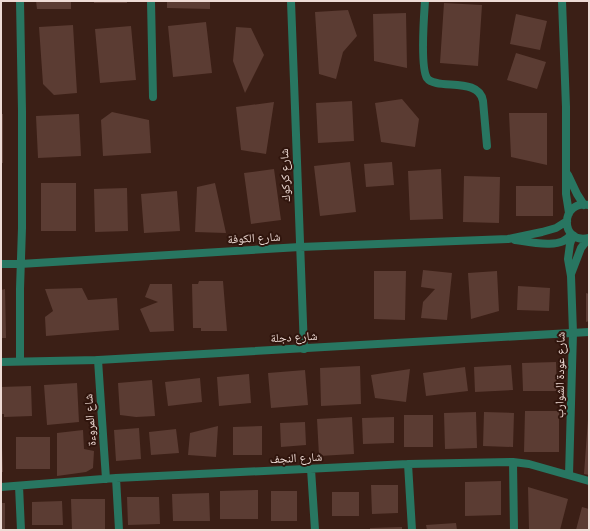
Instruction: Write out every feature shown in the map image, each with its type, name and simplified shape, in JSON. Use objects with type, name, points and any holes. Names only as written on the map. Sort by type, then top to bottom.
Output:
[{"type":"street","points":[[20,1],[22,111],[20,362]]},
{"type":"street","points":[[151,1],[153,97]]},
{"type":"street","name":"شارع كركوك","points":[[291,1],[304,348]]},
{"type":"street","points":[[425,1],[424,63],[426,77],[431,82],[468,87],[477,91],[482,97],[487,146]]},
{"type":"street","points":[[562,1],[566,107],[566,194],[569,213],[567,221],[568,229],[572,234],[579,238],[588,238]]},
{"type":"street","points":[[566,173],[577,194],[587,205]]},
{"type":"street","points":[[569,213],[577,206],[587,205]]},
{"type":"street","name":"شارع الكوفة","points":[[1,264],[300,247],[508,239],[556,228],[567,221]]},
{"type":"street","name":"شارع الكوفة","points":[[508,239],[527,242],[555,243],[568,240],[572,234]]},
{"type":"street","name":"شارع عودة الشوارب","points":[[569,474],[573,333],[568,250],[572,234]]},
{"type":"street","name":"شارع عودة الشوارب","points":[[570,276],[581,248],[588,238]]},
{"type":"street","name":"شارع دجلة","points":[[1,362],[98,360],[589,332]]},
{"type":"street","name":"شاع المروءة","points":[[98,360],[106,479]]},
{"type":"street","points":[[513,462],[514,530]]},
{"type":"street","name":"شارع النجف","points":[[1,487],[116,478],[311,470],[408,464],[513,462],[523,462],[589,481]]},
{"type":"street","points":[[408,464],[412,530]]},
{"type":"street","points":[[311,470],[314,530]]},
{"type":"street","points":[[116,478],[118,530]]},
{"type":"street","points":[[19,486],[21,530]]},
{"type":"building","points":[[36,1],[71,1],[71,9],[37,9]]},
{"type":"building","points":[[94,1],[127,1],[127,3],[94,3]]},
{"type":"building","points":[[167,1],[210,1],[210,9],[167,8]]},
{"type":"building","points":[[444,3],[482,5],[478,66],[440,63]]},
{"type":"building","points":[[348,10],[357,36],[343,52],[336,79],[319,74],[315,12]]},
{"type":"building","points":[[406,13],[407,68],[374,61],[373,14]]},
{"type":"building","points":[[516,14],[547,21],[540,50],[510,44]]},
{"type":"building","points":[[206,22],[212,73],[173,77],[168,26]]},
{"type":"building","points":[[73,25],[77,93],[54,95],[43,84],[39,27]]},
{"type":"building","points":[[131,26],[136,80],[100,83],[95,29]]},
{"type":"building","points":[[236,27],[251,28],[264,55],[245,93],[233,61]]},
{"type":"building","points":[[516,53],[546,62],[537,89],[507,80]]},
{"type":"building","points":[[402,99],[419,119],[415,147],[381,142],[375,103]]},
{"type":"building","points":[[352,101],[354,141],[318,143],[316,103]]},
{"type":"building","points":[[274,102],[266,154],[241,150],[236,107]]},
{"type":"building","points":[[112,112],[149,120],[151,153],[103,156],[101,120]]},
{"type":"building","points":[[509,113],[547,113],[547,165],[511,157]]},
{"type":"building","points":[[1,114],[3,114],[3,163],[1,163]]},
{"type":"building","points":[[79,114],[81,156],[38,158],[36,116]]},
{"type":"building","points":[[350,162],[356,212],[320,216],[314,166]]},
{"type":"building","points":[[392,162],[394,185],[366,187],[364,164]]},
{"type":"building","points":[[274,169],[281,220],[251,224],[244,173]]},
{"type":"building","points":[[441,169],[443,219],[410,220],[408,171]]},
{"type":"building","points":[[464,176],[500,177],[499,223],[463,222]]},
{"type":"building","points":[[41,183],[76,183],[76,231],[41,231]]},
{"type":"building","points":[[215,183],[226,233],[195,232],[197,187]]},
{"type":"building","points":[[516,186],[553,186],[553,216],[516,216]]},
{"type":"building","points":[[127,188],[128,231],[95,232],[94,189]]},
{"type":"building","points":[[177,191],[180,231],[144,233],[141,194]]},
{"type":"building","points":[[423,270],[452,273],[447,320],[421,318],[423,302],[435,289],[421,287]]},
{"type":"building","points":[[374,271],[406,271],[405,320],[374,319]]},
{"type":"building","points":[[497,271],[499,311],[471,319],[468,273]]},
{"type":"building","points":[[199,281],[223,281],[227,331],[201,331],[201,328],[193,328],[192,284],[198,284]]},
{"type":"building","points":[[150,284],[172,284],[174,331],[150,332],[140,309],[158,302],[145,297]]},
{"type":"building","points":[[518,286],[550,288],[549,311],[517,310]]},
{"type":"building","points":[[82,288],[88,300],[117,298],[119,330],[46,336],[45,317],[53,311],[45,289]]},
{"type":"building","points":[[5,289],[6,338],[1,338],[1,290]]},
{"type":"building","points":[[586,293],[589,294],[589,321],[586,322]]},
{"type":"building","points":[[556,362],[557,391],[523,391],[522,363]]},
{"type":"building","points":[[511,365],[513,390],[475,392],[474,367]]},
{"type":"building","points":[[360,366],[361,404],[321,406],[320,368]]},
{"type":"building","points":[[465,367],[468,391],[426,396],[423,373]]},
{"type":"building","points":[[410,369],[406,402],[375,398],[371,375]]},
{"type":"building","points":[[305,370],[308,405],[271,408],[268,373]]},
{"type":"building","points":[[249,374],[251,403],[219,406],[217,377]]},
{"type":"building","points":[[200,378],[202,402],[168,406],[165,382]]},
{"type":"building","points":[[152,380],[155,416],[136,417],[120,415],[118,383]]},
{"type":"building","points":[[77,383],[79,422],[47,425],[44,385]]},
{"type":"building","points":[[31,386],[32,416],[4,417],[4,414],[1,414],[1,387]]},
{"type":"building","points":[[525,411],[559,411],[559,452],[524,452]]},
{"type":"building","points":[[476,412],[477,448],[445,449],[444,413]]},
{"type":"building","points":[[484,412],[514,413],[513,447],[483,446]]},
{"type":"building","points":[[404,415],[433,415],[433,447],[404,447]]},
{"type":"building","points":[[352,417],[354,454],[319,456],[317,419]]},
{"type":"building","points":[[394,417],[394,443],[363,444],[362,418]]},
{"type":"building","points":[[589,419],[589,475],[584,474]]},
{"type":"building","points":[[305,422],[306,445],[281,447],[280,423]]},
{"type":"building","points":[[218,426],[216,457],[188,455],[190,433]]},
{"type":"building","points":[[262,426],[262,455],[233,455],[233,427]]},
{"type":"building","points":[[139,428],[141,459],[116,461],[114,430]]},
{"type":"building","points":[[176,429],[179,453],[151,455],[149,432]]},
{"type":"building","points":[[83,430],[84,449],[94,451],[93,468],[86,472],[57,476],[57,433]]},
{"type":"building","points":[[16,437],[50,437],[50,469],[16,469]]},
{"type":"building","points":[[2,447],[3,472],[1,472]]},
{"type":"building","points":[[501,481],[501,515],[465,516],[465,482]]},
{"type":"building","points":[[371,485],[398,485],[398,513],[372,514]]},
{"type":"building","points":[[528,487],[568,499],[560,530],[529,529]]},
{"type":"building","points":[[258,490],[258,519],[220,519],[220,491]]},
{"type":"building","points":[[271,491],[297,491],[297,521],[271,521]]},
{"type":"building","points":[[332,492],[359,492],[359,516],[332,516]]},
{"type":"building","points":[[209,493],[210,521],[173,521],[172,494]]},
{"type":"building","points":[[127,497],[159,497],[160,524],[128,525]]},
{"type":"building","points":[[71,499],[105,499],[105,530],[72,530]]},
{"type":"building","points":[[62,501],[63,525],[32,525],[32,502]]},
{"type":"building","points":[[1,503],[5,503],[5,530],[1,530]]},
{"type":"building","points":[[582,507],[589,509],[589,530],[576,530]]},
{"type":"building","points":[[456,523],[457,530],[427,530],[426,525]]},
{"type":"building","points":[[402,527],[402,530],[370,530],[370,528]]}]
